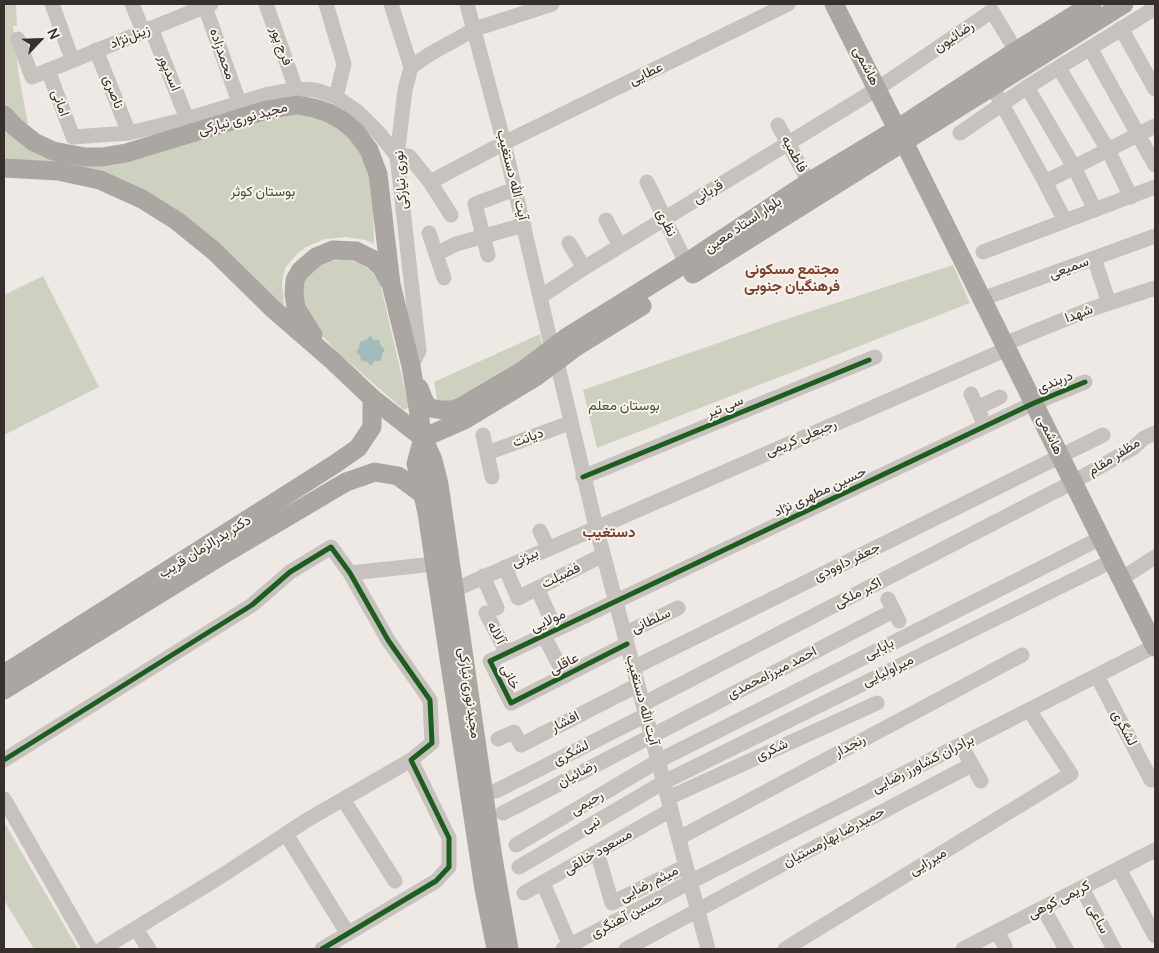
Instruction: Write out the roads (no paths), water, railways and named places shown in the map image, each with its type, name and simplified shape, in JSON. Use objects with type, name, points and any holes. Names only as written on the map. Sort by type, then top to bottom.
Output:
[{"type":"main road","name":"هاشمی","points":[[834,4],[1155,646]]},
{"type":"main road","name":"بلوار استاد معین","points":[[411,366],[422,396],[430,408],[435,410],[451,410],[461,407],[522,371],[586,340],[900,136],[1016,51],[1092,4]]},
{"type":"main road","name":"بلوار استاد معین","points":[[424,438],[464,420],[554,355],[571,334],[686,263],[809,182],[900,136],[992,86],[1124,4]]},
{"type":"main road","name":"مجید نوری نیارکی","points":[[4,115],[15,127],[34,142],[54,150],[85,157],[102,158],[126,153],[282,107],[297,105],[330,113],[343,121],[356,132],[369,150],[378,174],[391,284],[411,366],[424,438],[433,460],[439,484],[493,858],[509,949]]},
{"type":"main road","points":[[4,168],[58,171],[100,180],[142,199],[177,221],[214,250],[272,308],[372,398],[424,438]]},
{"type":"main road","points":[[333,361],[305,325],[296,308],[295,280],[300,271],[316,257],[333,250],[356,251],[372,259],[381,267],[391,284]]},
{"type":"main road","name":"دکتر بدرالزمان قریب","points":[[4,674],[358,448],[372,427],[372,398]]},
{"type":"main road","name":"مجید نوری نیارکی","points":[[424,438],[416,464],[427,513],[484,889],[496,949]]},
{"type":"main road","points":[[335,464],[344,475],[346,482]]},
{"type":"main road","name":"دکتر بدرالزمان قریب","points":[[4,690],[216,559],[346,482],[375,472],[398,476],[421,493]]},
{"type":"street","points":[[52,4],[70,50]]},
{"type":"street","name":"اسدپور","points":[[132,4],[147,30],[187,119]]},
{"type":"street","name":"فرج پور","points":[[266,4],[296,89]]},
{"type":"street","points":[[326,4],[344,64],[336,97]]},
{"type":"street","points":[[392,4],[411,67],[475,29],[549,4]]},
{"type":"street","name":"آیت الله دستغیب","points":[[467,4],[504,143],[583,477],[708,949]]},
{"type":"street","name":"زینل‌نژاد","points":[[48,70],[207,5]]},
{"type":"street","name":"محمدزاده","points":[[207,5],[239,102]]},
{"type":"street","name":"عطایی","points":[[430,182],[504,143],[780,6]]},
{"type":"street","name":"رضائیون","points":[[877,89],[997,7],[1016,51]]},
{"type":"street","points":[[960,132],[1121,28],[1153,14]]},
{"type":"street","points":[[1121,28],[1155,90]]},
{"type":"street","points":[[18,39],[32,77],[48,70]]},
{"type":"street","points":[[1090,48],[1155,165]]},
{"type":"street","name":"ناصری","points":[[96,50],[129,134]]},
{"type":"street","name":"نوری نیارکی","points":[[411,67],[405,90],[397,156],[419,351],[411,366]]},
{"type":"street","points":[[1059,68],[1108,150],[1131,197]]},
{"type":"street","name":"امانی","points":[[48,70],[72,137],[129,134]]},
{"type":"street","points":[[992,86],[1065,221]]},
{"type":"street","points":[[1028,87],[1074,168],[1095,210]]},
{"type":"street","points":[[129,134],[187,119],[269,94],[296,89],[316,90],[336,97],[358,112],[378,132],[397,156],[409,156],[430,182],[451,215]]},
{"type":"street","name":"قربانی","points":[[540,297],[584,268],[877,89]]},
{"type":"street","name":"فاطمیه","points":[[778,125],[809,182]]},
{"type":"street","points":[[1045,182],[1155,126]]},
{"type":"street","name":"نظری","points":[[647,182],[686,263]]},
{"type":"street","points":[[983,252],[1155,187]]},
{"type":"street","points":[[488,255],[475,204],[515,189]]},
{"type":"street","points":[[606,220],[620,246]]},
{"type":"street","points":[[436,254],[456,244],[524,225]]},
{"type":"street","points":[[429,233],[444,278]]},
{"type":"street","name":"سمیعی","points":[[982,299],[1155,236]]},
{"type":"street","points":[[569,243],[584,268]]},
{"type":"street","points":[[1094,258],[1109,303]]},
{"type":"street","name":"شهدا","points":[[1006,346],[1088,310],[1155,288]]},
{"type":"street","name":"رجبعلی کریمی","points":[[596,527],[1006,346]]},
{"type":"street","name":"سی تیر","points":[[583,477],[875,357]]},
{"type":"street","name":"دربندی","points":[[1034,403],[1085,382]]},
{"type":"street","points":[[985,426],[974,401],[1000,397]]},
{"type":"street","name":"حسین مطهری نژاد","points":[[616,602],[1034,403]]},
{"type":"street","name":"دیانت","points":[[487,452],[570,423]]},
{"type":"street","name":"مظفر مقام","points":[[1073,482],[1133,448],[1144,438],[1155,433]]},
{"type":"street","points":[[483,434],[492,477]]},
{"type":"street","name":"جعفر داوودی","points":[[633,668],[1103,435]]},
{"type":"street","name":"اکبر ملکی","points":[[644,710],[1073,482]]},
{"type":"street","name":"بیژنی","points":[[454,590],[596,527]]},
{"type":"street","points":[[540,532],[548,548]]},
{"type":"street","name":"بابایی","points":[[658,760],[1101,538]]},
{"type":"street","points":[[4,760],[252,605],[290,572],[331,547],[350,572],[388,640],[430,700],[432,743],[411,760],[343,799],[102,949]]},
{"type":"street","name":"فضیلت","points":[[493,572],[518,598],[603,555]]},
{"type":"street","points":[[1121,579],[1155,557]]},
{"type":"street","points":[[486,558],[493,572]]},
{"type":"street","name":"میراولیایی","points":[[664,782],[1112,561]]},
{"type":"street","points":[[350,572],[434,564]]},
{"type":"street","name":"آلاله","points":[[493,572],[491,611],[506,653]]},
{"type":"street","points":[[537,588],[564,676]]},
{"type":"street","name":"مولایی","points":[[490,662],[616,602]]},
{"type":"street","name":"سلطانی","points":[[626,639],[678,608]]},
{"type":"street","name":"احمد میرزامحمدی","points":[[651,735],[893,610]]},
{"type":"street","name":"عاقلی","points":[[510,703],[564,676],[626,639]]},
{"type":"street","name":"برادران کشاورز رضایی","points":[[690,882],[1155,646]]},
{"type":"street","name":"رنجدار","points":[[678,838],[1022,655]]},
{"type":"street","name":"خانی","points":[[490,662],[510,703]]},
{"type":"street","name":"لشگری","points":[[1096,676],[1151,780]]},
{"type":"street","name":"افشار","points":[[498,739],[514,732],[521,745],[638,685]]},
{"type":"street","name":"شکری","points":[[670,804],[877,703]]},
{"type":"street","name":"لشکری","points":[[496,791],[644,710]]},
{"type":"street","name":"میرزایی","points":[[784,949],[1071,774],[1029,710]]},
{"type":"street","name":"رضائیان","points":[[503,813],[651,735]]},
{"type":"street","points":[[961,745],[981,781]]},
{"type":"street","points":[[322,949],[436,881],[449,868],[449,838],[411,760]]},
{"type":"street","name":"رحیمی","points":[[516,845],[658,760]]},
{"type":"street","name":"حمیدرضا بهارمستیان","points":[[626,949],[784,863],[972,765]]},
{"type":"street","name":"نبی","points":[[519,867],[664,782]]},
{"type":"street","points":[[4,799],[90,949]]},
{"type":"street","points":[[343,799],[395,881]]},
{"type":"street","name":"مسعود خالقی","points":[[524,893],[596,852],[670,804]]},
{"type":"street","points":[[286,834],[348,934]]},
{"type":"street","name":"کریمی کوهی","points":[[963,949],[1155,850]]},
{"type":"street","name":"میثم رضایی","points":[[596,852],[612,903],[686,866]]},
{"type":"street","points":[[1119,869],[1155,936]]},
{"type":"street","name":"حسین آهنگری","points":[[567,948],[690,882]]},
{"type":"street","points":[[543,883],[567,948]]},
{"type":"street","name":"ساعی","points":[[1082,888],[1114,949]]},
{"type":"street","points":[[1043,908],[1066,949]]},
{"type":"street","points":[[136,928],[149,949]]},
{"type":"street","points":[[998,932],[1005,946]]},
{"type":"water","points":[[370,336],[374,340],[379,340],[385,350],[381,361],[375,361],[371,366],[367,362],[361,361],[360,356],[356,352],[360,342]]},
{"type":"district","name":"مجتمع مسکونی فرهنگیان جنوبی","points":[[792,278]]},
{"type":"district","name":"دستغیب","points":[[609,533]]},
{"type":"park label","name":"بوستان کوثر","points":[[263,192]]},
{"type":"park label","name":"بوستان معلم","points":[[624,406]]}]
